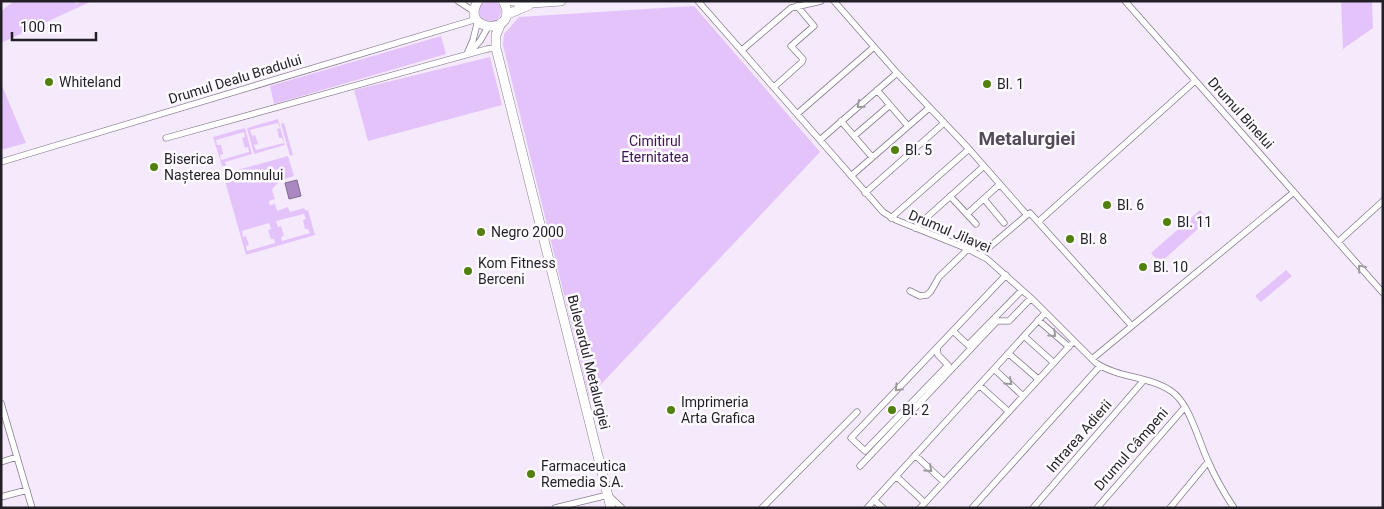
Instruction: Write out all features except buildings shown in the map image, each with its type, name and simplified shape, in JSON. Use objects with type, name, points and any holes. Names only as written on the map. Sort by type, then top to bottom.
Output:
[{"type":"main road","points":[[478,1],[476,17],[483,25],[488,27],[501,23],[506,15],[506,6],[503,1]]},
{"type":"main road","points":[[512,1],[532,4],[561,1]]},
{"type":"main road","points":[[506,15],[532,4]]},
{"type":"main road","name":"Bulevardul Metalurgiei","points":[[492,49],[501,23]]},
{"type":"main road","name":"Bulevardul Metalurgiei","points":[[488,27],[492,49],[611,508]]},
{"type":"street","points":[[458,1],[476,17],[473,40],[467,54]]},
{"type":"street","name":"Drumul Jilavei","points":[[698,1],[883,212],[891,218],[980,254],[994,264],[1031,298],[1100,366],[1172,391],[1185,407],[1208,462],[1234,508]]},
{"type":"street","points":[[742,50],[787,11],[797,6],[821,1]]},
{"type":"street","points":[[834,1],[874,48],[969,149],[1027,215]]},
{"type":"street","name":"Drumul Binelui","points":[[1125,1],[1383,293]]},
{"type":"street","points":[[774,87],[803,61],[791,46],[814,26],[797,6]]},
{"type":"street","name":"Drumul Dealu Bradului","points":[[1,162],[476,17]]},
{"type":"street","points":[[467,54],[480,41],[488,27]]},
{"type":"street","points":[[797,114],[874,48]]},
{"type":"street","points":[[166,138],[467,54],[492,49]]},
{"type":"street","points":[[820,140],[897,73]]},
{"type":"street","points":[[1038,222],[1195,81]]},
{"type":"street","points":[[877,90],[908,126]]},
{"type":"street","points":[[854,136],[890,105]]},
{"type":"street","points":[[851,176],[929,108]]},
{"type":"street","points":[[841,121],[872,157]]},
{"type":"street","points":[[866,192],[944,123]]},
{"type":"street","points":[[891,218],[969,149]]},
{"type":"street","points":[[915,228],[984,166]]},
{"type":"street","points":[[967,214],[1000,184]]},
{"type":"street","points":[[1092,359],[1294,192]]},
{"type":"street","points":[[950,196],[976,224]]},
{"type":"street","points":[[984,199],[1004,223]]},
{"type":"street","points":[[1338,242],[1383,200]]},
{"type":"street","points":[[980,254],[1030,213],[1131,325]]},
{"type":"street","points":[[910,291],[916,296],[927,295],[934,288],[939,277],[968,249]]},
{"type":"street","points":[[937,348],[938,356],[948,365],[864,451],[850,438],[1006,275]]},
{"type":"street","points":[[953,331],[968,345],[1022,290]]},
{"type":"street","points":[[860,466],[997,321],[1009,321],[1031,298]]},
{"type":"street","points":[[867,508],[1045,312]]},
{"type":"street","points":[[1038,320],[1069,347]]},
{"type":"street","points":[[1024,336],[1054,362]]},
{"type":"street","points":[[920,508],[1074,341]]},
{"type":"street","points":[[1008,353],[1038,380]]},
{"type":"street","points":[[972,508],[1100,366]]},
{"type":"street","points":[[994,369],[1024,396]]},
{"type":"street","name":"Intrarea Adierii","points":[[1033,508],[1144,380]]},
{"type":"street","points":[[979,385],[1009,412]]},
{"type":"street","points":[[1,403],[4,426],[17,457],[32,508]]},
{"type":"street","name":"Drumul Câmpeni","points":[[1097,508],[1185,407]]},
{"type":"street","points":[[762,508],[857,412]]},
{"type":"street","points":[[915,456],[944,482]]},
{"type":"street","points":[[1,462],[17,457]]},
{"type":"street","points":[[1170,508],[1208,462]]},
{"type":"street","points":[[896,476],[925,503]]},
{"type":"street","points":[[1,498],[27,490]]},
{"type":"street","points":[[555,508],[608,495],[622,508]]},
{"type":"street","points":[[874,500],[883,508]]},
{"type":"green space","points":[[490,0],[498,3],[501,11],[498,19],[490,22],[482,19],[479,11],[482,3]]},
{"type":"green space","points":[[14,1],[74,1],[76,4],[82,1],[90,2],[1,43],[1,11]]},
{"type":"green space","points":[[1341,1],[1372,1],[1373,28],[1343,49]]},
{"type":"green space","name":"Cimitirul Eternitatea","points":[[694,6],[820,152],[589,397],[503,45],[504,34],[519,17]]},
{"type":"green space","points":[[441,36],[446,54],[274,104],[270,86]]},
{"type":"green space","points":[[490,57],[502,105],[368,141],[354,90]]},
{"type":"green space","points":[[1,83],[26,143],[1,150]]},
{"type":"green space","points":[[278,119],[285,145],[254,154],[247,128]],"holes":[[[278,123],[280,128],[277,129],[279,138],[282,138],[284,143],[256,150],[254,145],[258,144],[255,135],[252,136],[250,130]]]},
{"type":"green space","points":[[284,123],[293,155],[290,156],[281,124]]},
{"type":"green space","points":[[245,128],[252,154],[225,162],[226,166],[222,166],[213,137]],"holes":[[[244,132],[245,137],[242,138],[245,148],[248,147],[249,152],[221,160],[220,155],[223,154],[221,145],[217,145],[216,140]]]},
{"type":"green space","points":[[288,156],[294,176],[276,184],[272,190],[275,199],[269,201],[270,205],[275,204],[277,211],[288,207],[290,212],[304,208],[308,210],[315,235],[246,255],[223,174]],"holes":[[[304,214],[306,219],[303,220],[305,229],[308,229],[310,233],[282,241],[281,237],[284,236],[281,226],[278,227],[276,221]],[[269,223],[271,229],[268,230],[271,239],[274,239],[275,243],[247,251],[246,246],[249,245],[246,236],[243,237],[242,231]]]},
{"type":"green space","points":[[1200,210],[1209,219],[1160,263],[1151,253]]},
{"type":"green space","points":[[1286,270],[1292,276],[1261,302],[1255,296]]},
{"type":"shaded area","points":[[297,180],[301,196],[289,199],[285,183]]},
{"type":"place","name":"Whiteland","points":[[49,82]]},
{"type":"place","name":"Bl. 1","points":[[987,84]]},
{"type":"place","name":"Bl. 5","points":[[895,150]]},
{"type":"place","name":"Biserica Nașterea Domnului","points":[[154,167]]},
{"type":"place","name":"Bl. 6","points":[[1107,205]]},
{"type":"place","name":"Bl. 11","points":[[1167,222]]},
{"type":"place","name":"Negro 2000","points":[[481,232]]},
{"type":"place","name":"Bl. 8","points":[[1070,239]]},
{"type":"place","name":"Bl. 10","points":[[1143,267]]},
{"type":"place","name":"Kom Fitness Berceni","points":[[468,271]]},
{"type":"place","name":"Imprimeria Arta Grafica","points":[[671,410]]},
{"type":"place","name":"Bl. 2","points":[[892,410]]},
{"type":"place","name":"Farmaceutica Remedia S.A.","points":[[531,474]]},
{"type":"district","name":"Metalurgiei","points":[[1027,138]]}]
